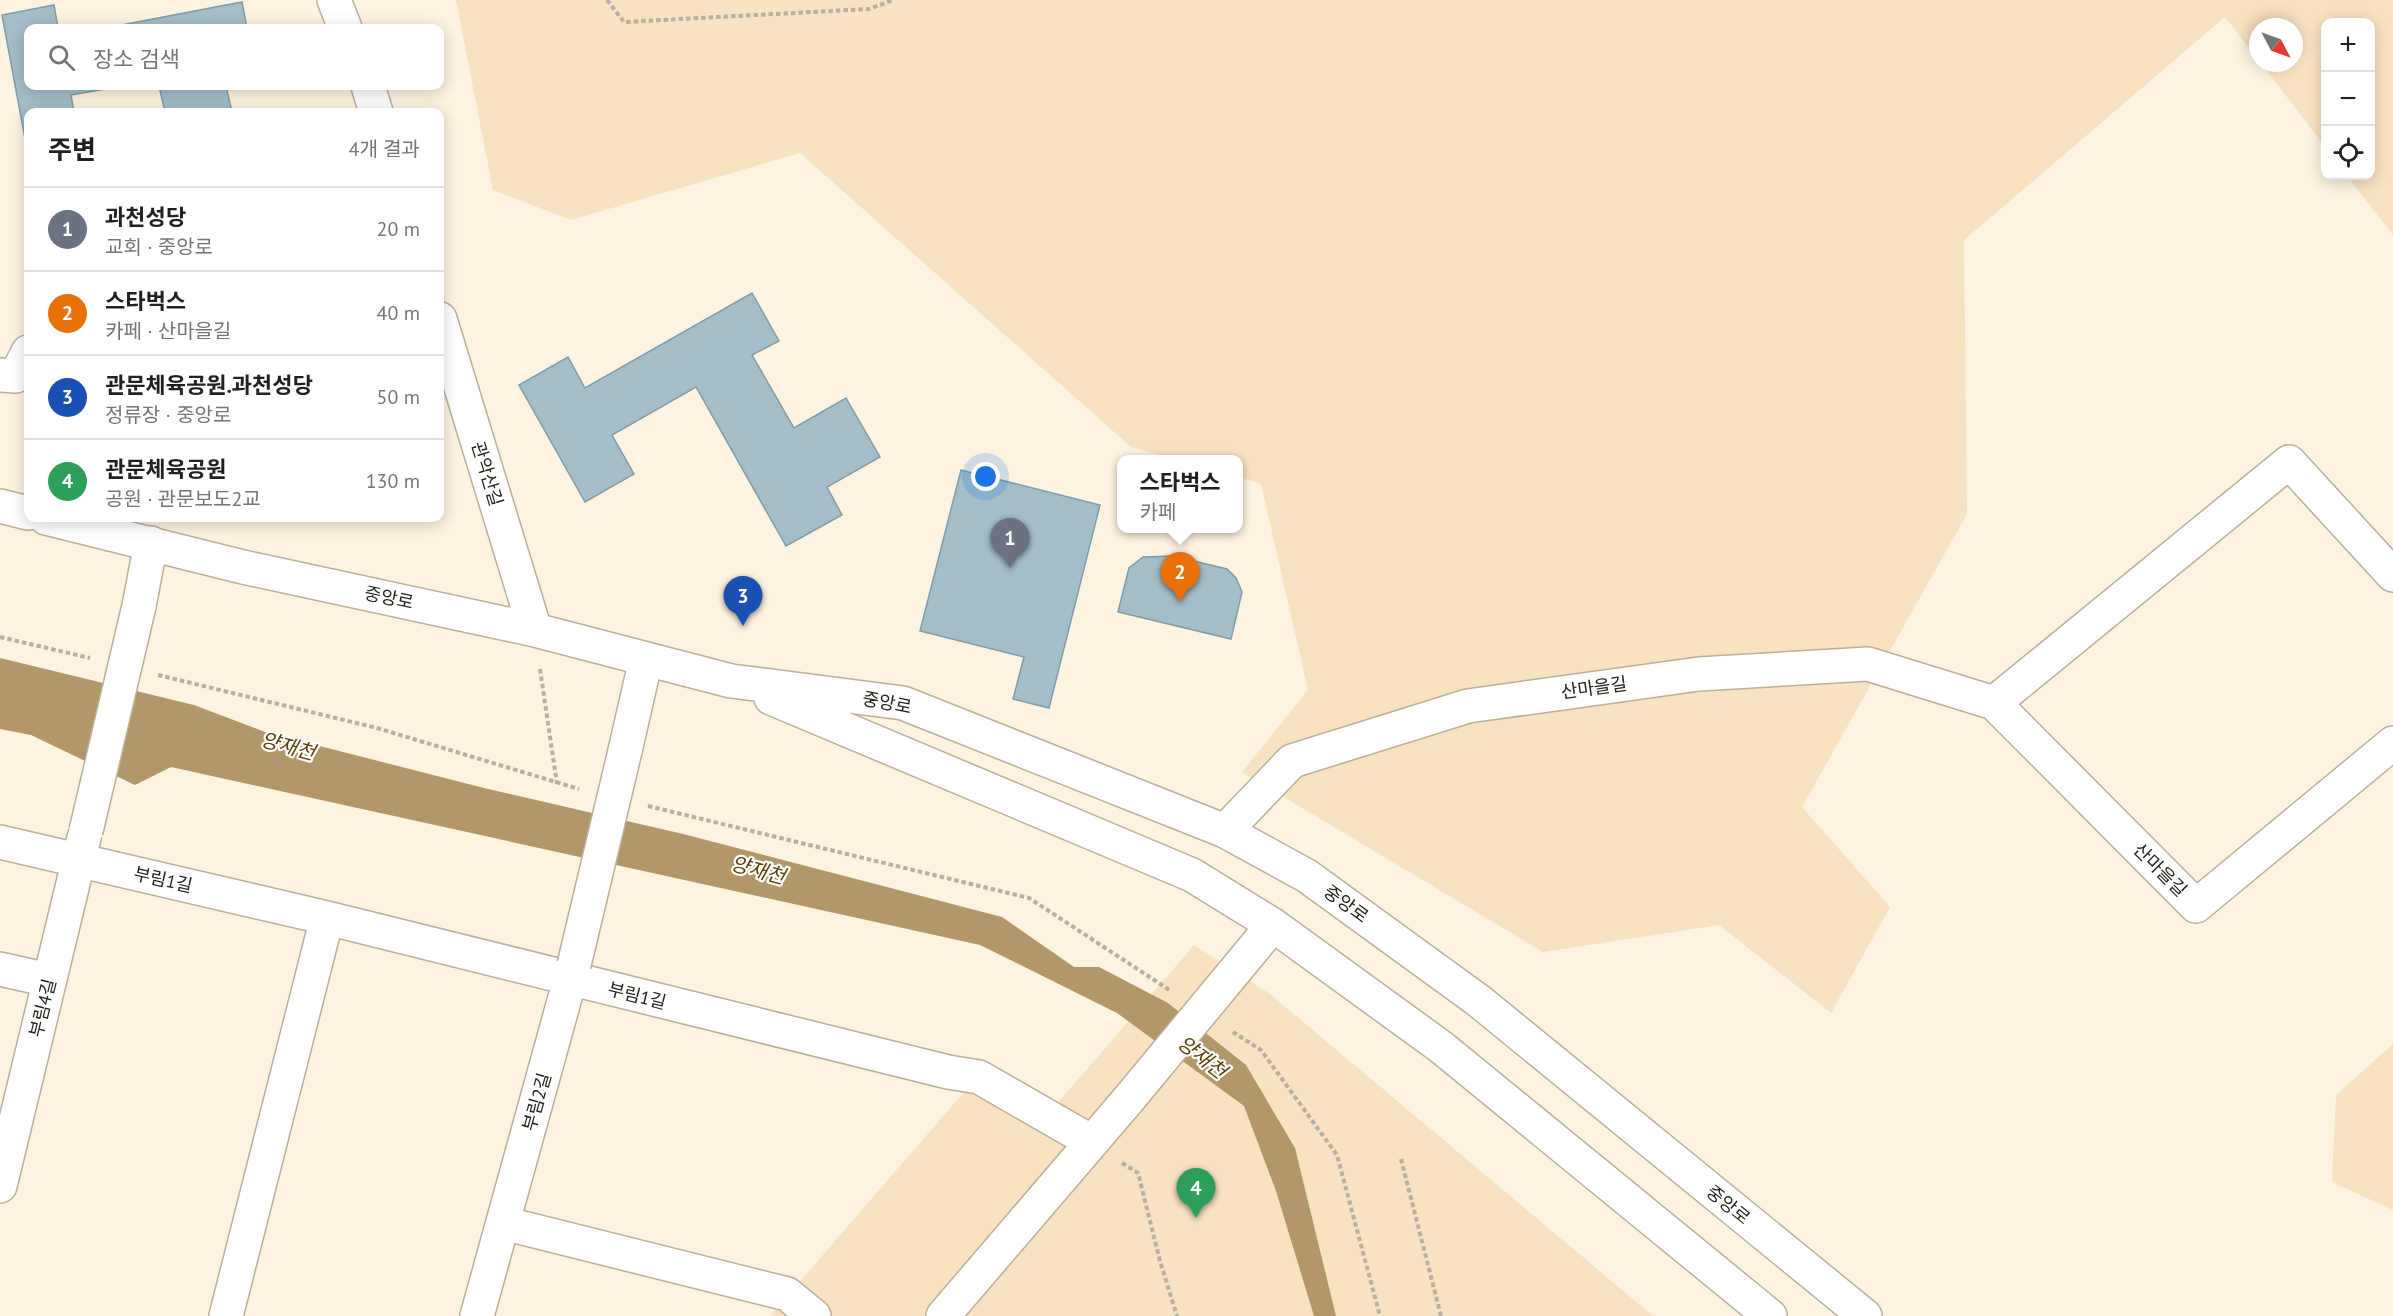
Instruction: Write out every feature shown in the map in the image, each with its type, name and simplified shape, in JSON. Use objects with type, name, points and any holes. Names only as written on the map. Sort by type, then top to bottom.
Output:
[{"type":"street","points":[[334,0],[343,24]]},
{"type":"street","name":"관악산길","points":[[444,332],[535,630]]},
{"type":"street","points":[[0,375],[16,376],[24,360]]},
{"type":"street","points":[[1994,703],[2289,462],[2393,574]]},
{"type":"street","points":[[0,506],[24,512]]},
{"type":"street","name":"중앙로","points":[[63,522],[243,567],[535,630],[731,681],[903,703],[1225,831],[1307,876],[1479,1002],[1865,1316]]},
{"type":"street","name":"부림4길","points":[[0,1185],[139,606],[151,543]]},
{"type":"street","name":"부림2길","points":[[477,1316],[572,973],[646,659]]},
{"type":"street","name":"산마을길","points":[[1225,831],[1292,761],[1468,706],[1699,674],[1868,664],[1994,703],[2196,906],[2393,743]]},
{"type":"street","name":"중앙로","points":[[731,681],[1192,875],[1273,925],[1441,1047],[1770,1316]]},
{"type":"street","name":"부림1길","points":[[0,842],[82,846],[327,918],[572,973],[948,1072],[980,1077],[1092,1142]]},
{"type":"street","points":[[226,1316],[327,918]]},
{"type":"street","points":[[943,1316],[1128,1100],[1273,925]]},
{"type":"street","points":[[0,969],[49,980]]},
{"type":"street","points":[[503,1223],[787,1294],[814,1316]]},
{"type":"path","points":[[608,0],[624,22],[869,9],[892,0]]},
{"type":"path","points":[[535,630],[557,784]]},
{"type":"path","points":[[0,637],[92,659]]},
{"type":"path","points":[[149,673],[377,728],[557,784],[580,789]]},
{"type":"path","points":[[638,803],[1029,898],[1174,993]]},
{"type":"path","points":[[1232,1031],[1262,1050],[1337,1155],[1380,1316]]},
{"type":"path","points":[[1092,1142],[1138,1173],[1160,1261],[1177,1316]]},
{"type":"path","points":[[1401,1159],[1441,1316]]},
{"type":"shaded area","points":[[456,0],[2393,0],[2393,235],[2350,180],[2375,180],[2375,18],[2321,18],[2321,142],[2268,72],[2303,72],[2303,18],[2249,18],[2249,48],[2225,17],[1964,240],[1967,514],[1802,807],[1890,907],[1831,1013],[1719,925],[1543,952],[1242,772],[1308,690],[1261,484],[1243,478],[1243,455],[1160,455],[1131,447],[800,153],[571,220],[493,190]]},
{"type":"shaded area","points":[[1194,945],[1270,994],[1653,1316],[770,1316],[971,1084],[1044,1119]]},
{"type":"shaded area","points":[[2393,1044],[2393,1210],[2332,1182],[2336,1095]]},
{"type":"water","name":"양재천","points":[[0,658],[194,705],[265,732],[484,788],[683,834],[1002,917],[1074,967],[1099,967],[1168,1003],[1246,1065],[1295,1148],[1336,1316],[1314,1316],[1276,1191],[1244,1106],[1117,1013],[980,945],[171,767],[135,785],[31,735],[0,729]]},
{"type":"building","points":[[242,2],[246,24],[127,24]]},
{"type":"building","points":[[54,5],[57,24],[24,24],[24,90],[99,90],[71,95],[73,108],[24,108],[24,133],[2,15]]},
{"type":"building","points":[[160,90],[227,90],[231,108],[164,108]]},
{"type":"building","points":[[752,293],[779,341],[752,355],[794,428],[846,398],[880,457],[827,487],[842,515],[786,546],[696,387],[612,435],[634,474],[585,502],[519,385],[568,357],[585,388]]},
{"type":"building","points":[[961,470],[1100,505],[1049,708],[1013,699],[1024,657],[920,631]]},
{"type":"building","points":[[1173,556],[1227,569],[1236,578],[1242,592],[1231,639],[1118,612],[1129,568],[1143,557]]},
{"type":"place","name":"과천성당","points":[[1010,568]]},
{"type":"place","name":"스타벅스","points":[[1180,602]]},
{"type":"place","name":"관문체육공원.과천성당","points":[[743,626]]},
{"type":"place","name":"관문체육공원","points":[[1196,1218]]}]
